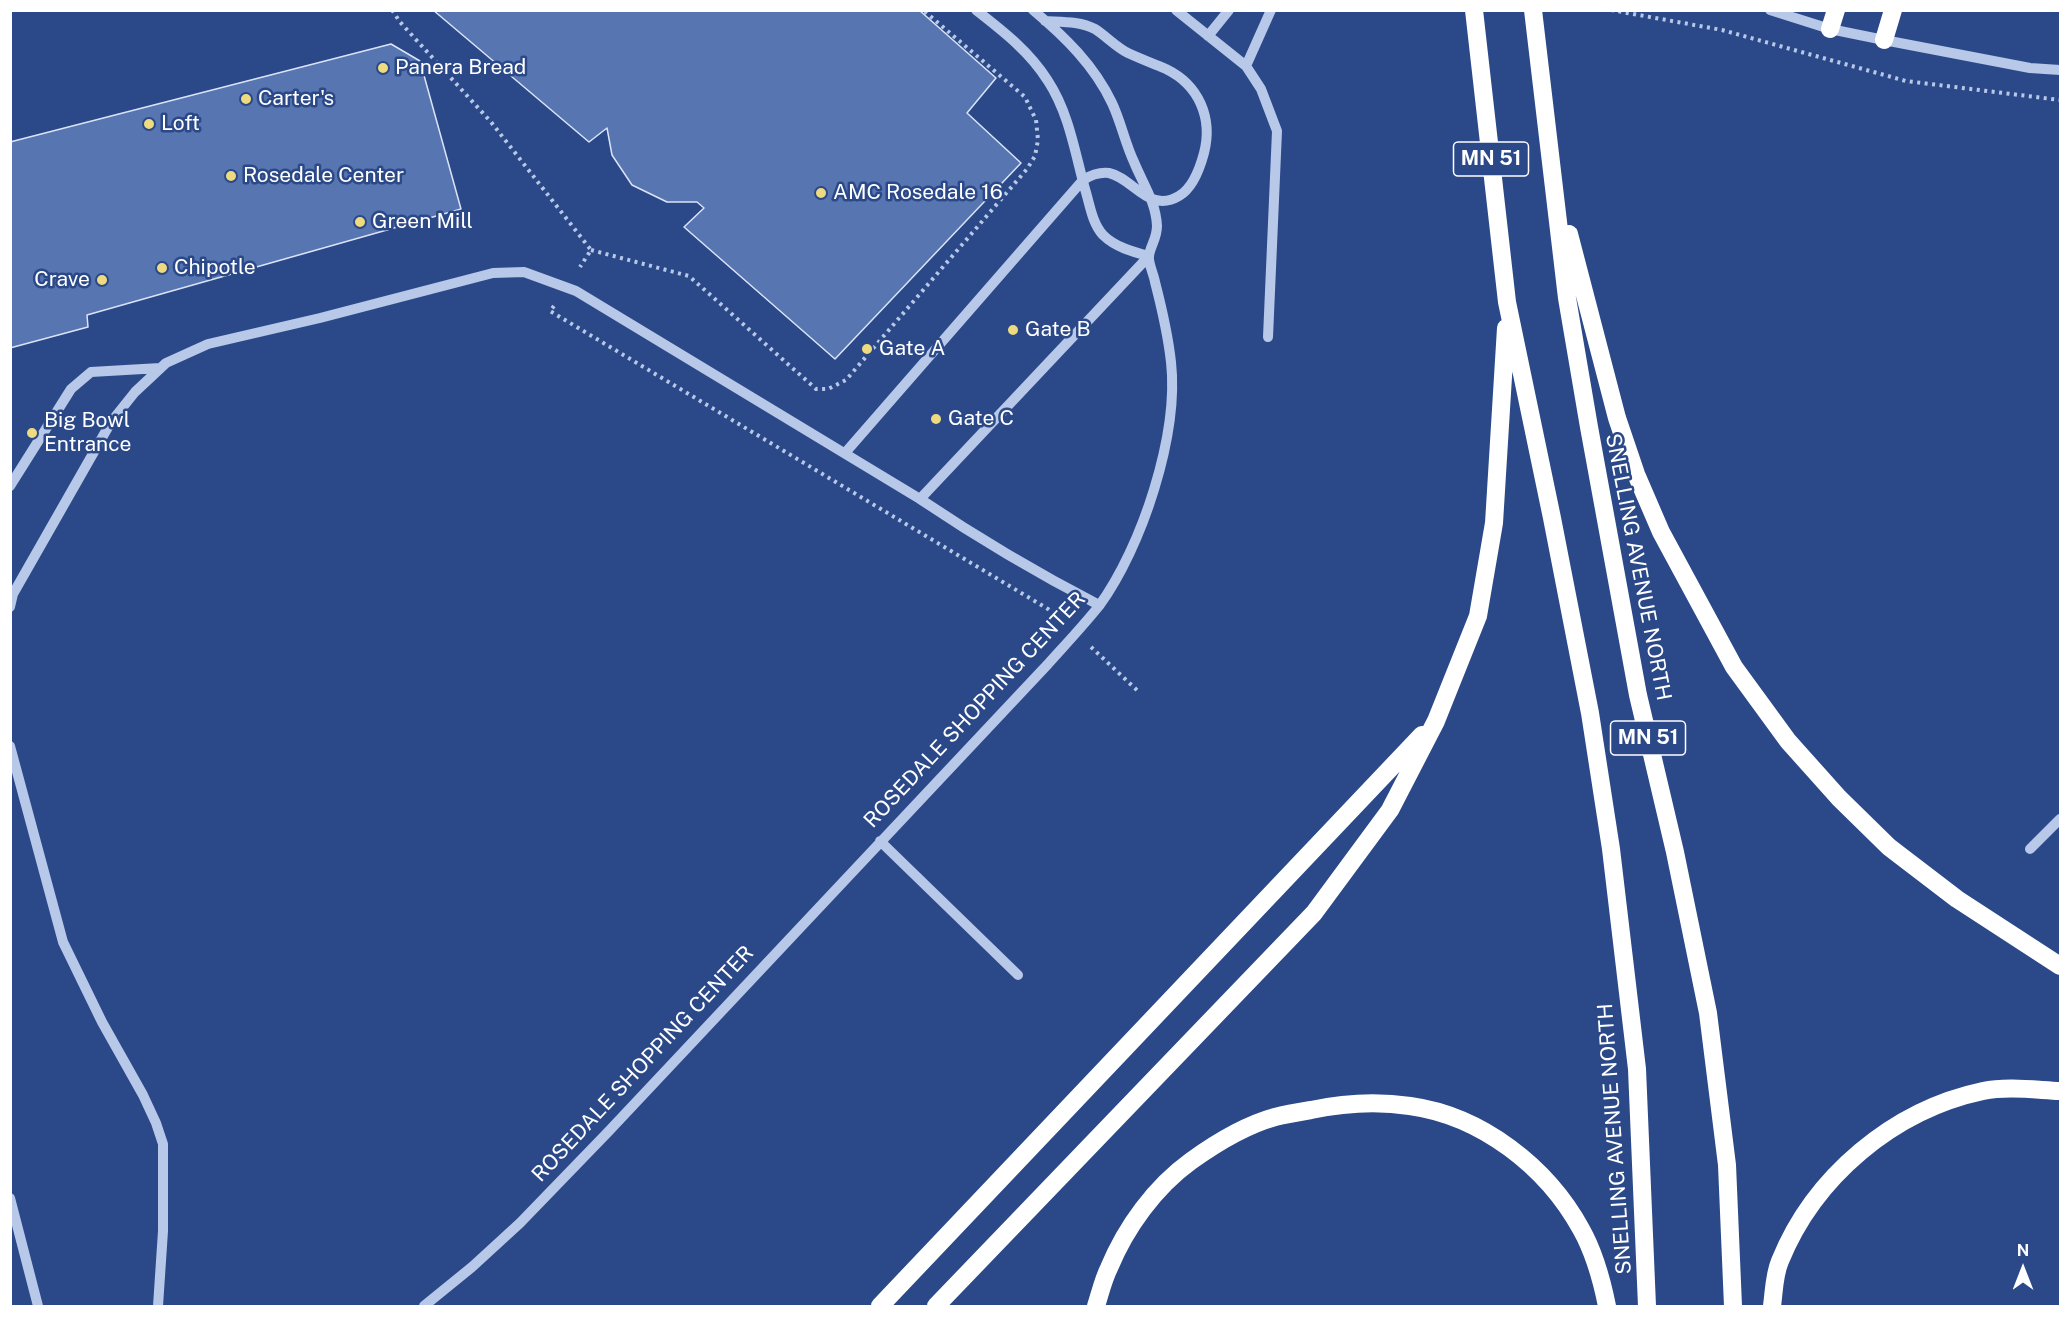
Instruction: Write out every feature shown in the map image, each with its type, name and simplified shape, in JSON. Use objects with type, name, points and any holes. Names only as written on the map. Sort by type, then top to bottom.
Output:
[{"type":"highway","name":"SNELLING AVENUE NORTH","points":[[1533,10],[1567,298],[1638,695],[1675,852],[1708,1013],[1727,1166],[1732,1306]]},
{"type":"highway","points":[[1830,29],[1836,10]]},
{"type":"highway","points":[[1884,40],[1893,10]]},
{"type":"highway","name":"SNELLING AVENUE NORTH","points":[[1475,14],[1507,302],[1590,713],[1611,849],[1638,1069],[1647,1306]]},
{"type":"highway","points":[[1552,170],[1617,418],[1636,474],[1661,532],[1734,667],[1788,741],[1839,798],[1889,847],[1956,898],[2061,966]]},
{"type":"highway","points":[[936,1306],[1314,913],[1390,810],[1436,721],[1478,616],[1494,523],[1507,302]]},
{"type":"highway","points":[[880,1306],[1436,721]]},
{"type":"highway","points":[[1772,1306],[1779,1263],[1801,1221],[1827,1183],[1864,1148],[1900,1123],[1938,1105],[1984,1091],[2026,1089],[2061,1091]]},
{"type":"highway","points":[[1096,1306],[1108,1269],[1130,1226],[1158,1191],[1190,1161],[1230,1136],[1274,1117],[1367,1102],[1412,1106],[1455,1118],[1492,1136],[1527,1161],[1557,1192],[1582,1230],[1602,1282],[1607,1306]]},
{"type":"street","points":[[920,499],[1149,256],[1119,246],[1101,233],[1093,217],[1063,111],[1049,81],[1030,56],[976,10]]},
{"type":"street","name":"ROSEDALE SHOPPING CENTER","points":[[424,1306],[472,1268],[520,1223],[608,1132],[1048,664],[1099,605],[1121,568],[1147,509],[1161,464],[1169,423],[1172,389],[1171,362],[1165,322],[1149,256],[1157,232],[1155,213],[1152,198],[1134,162],[1104,87],[1084,59],[1033,10]]},
{"type":"street","points":[[1176,10],[1246,66],[1261,89],[1277,131],[1269,337]]},
{"type":"street","points":[[1208,36],[1229,10]]},
{"type":"street","points":[[1246,66],[1271,10]]},
{"type":"street","points":[[1770,10],[1830,29],[1884,40],[2030,68],[2061,69]]},
{"type":"street","points":[[845,453],[1083,180],[1092,175],[1109,173],[1139,193],[1163,200],[1179,196],[1197,172],[1206,146],[1207,130],[1204,112],[1197,95],[1179,77],[1120,49],[1090,27],[1045,21]]},
{"type":"street","points":[[10,607],[17,588],[111,422],[135,392],[166,363],[208,344],[320,318],[493,273],[524,272],[576,291],[920,499],[964,529],[1099,605]]},
{"type":"street","points":[[10,486],[71,389],[91,372],[160,368]]},
{"type":"street","points":[[10,578],[17,588]]},
{"type":"street","points":[[10,746],[63,942],[102,1022],[143,1095],[156,1122],[163,1144],[163,1231],[158,1306]]},
{"type":"street","points":[[2030,849],[2061,819]]},
{"type":"street","points":[[880,841],[1018,975]]},
{"type":"street","points":[[10,1198],[38,1306]]},
{"type":"path","points":[[392,10],[400,22],[491,122]]},
{"type":"path","points":[[591,250],[689,276],[816,389],[828,389],[846,380],[1027,169],[1035,156],[1038,140],[1036,120],[1026,97],[923,10]]},
{"type":"path","points":[[1611,10],[1722,30],[1906,81],[2061,100]]},
{"type":"building","name":"AMC Rosedale 16","points":[[433,10],[919,10],[996,78],[967,113],[1021,163],[835,359],[684,227],[704,208],[697,202],[667,202],[632,185],[612,155],[607,128],[589,142]]},
{"type":"building","name":"Rosedale Center","points":[[391,44],[420,61],[461,209],[87,315],[88,327],[10,348],[10,142]]},
{"type":"place","name":"Panera Bread","points":[[383,68]]},
{"type":"place","name":"Carter's","points":[[246,99]]},
{"type":"place","name":"Loft","points":[[149,124]]},
{"type":"place","name":"Rosedale Center","points":[[231,176]]},
{"type":"place","name":"AMC Rosedale 16","points":[[821,193]]},
{"type":"place","name":"Green Mill","points":[[360,222]]},
{"type":"place","name":"Chipotle","points":[[162,268]]},
{"type":"place","name":"Crave","points":[[102,280]]},
{"type":"place","name":"Gate B","points":[[1013,330]]},
{"type":"place","name":"Gate A","points":[[867,349]]},
{"type":"place","name":"Gate C","points":[[936,419]]},
{"type":"place","name":"Big Bowl Entrance","points":[[32,433]]}]
